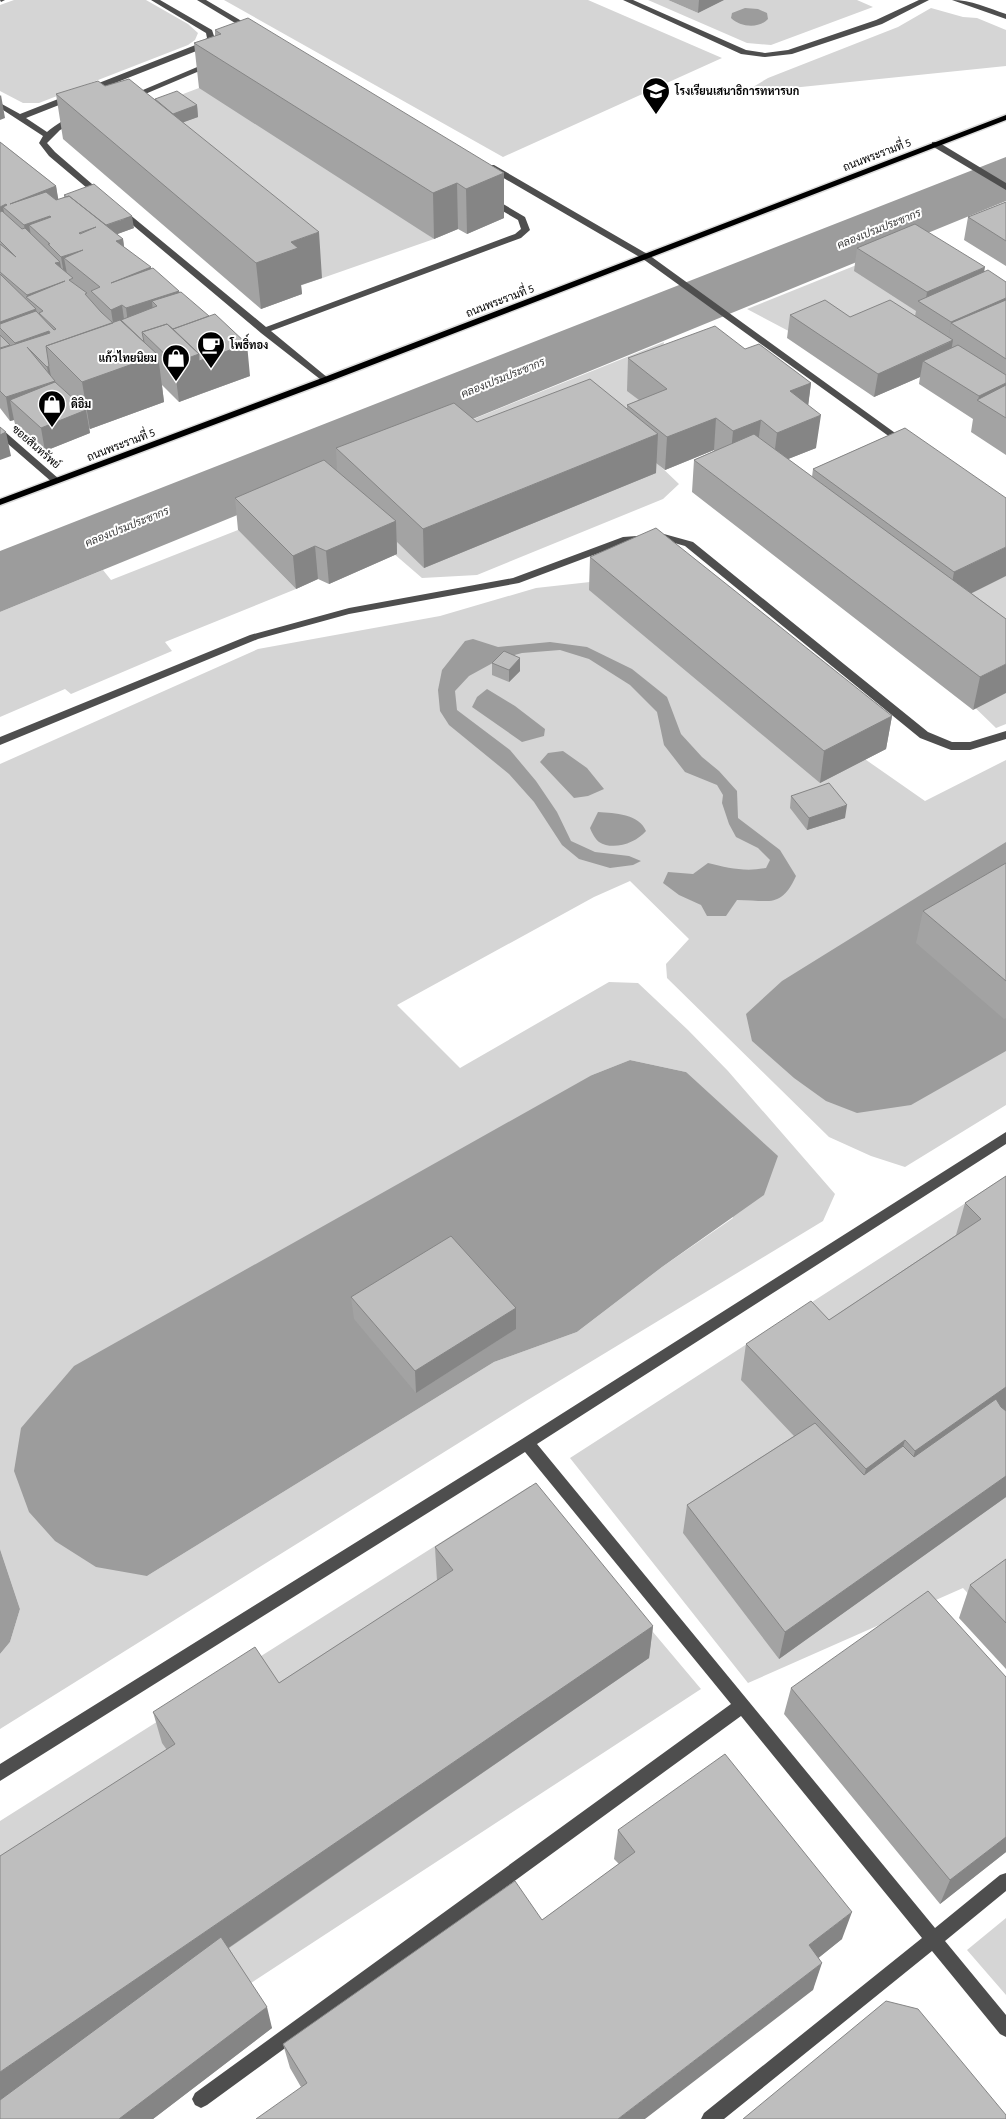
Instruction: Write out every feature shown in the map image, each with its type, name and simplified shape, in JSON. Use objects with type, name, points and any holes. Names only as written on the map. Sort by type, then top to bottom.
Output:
[{"type":"main road","name":"ถนนพระรามที่ 5","points":[[0,502],[325,380],[1006,117]]},
{"type":"street","points":[[18,118],[201,46],[211,39],[209,32],[155,0]]},
{"type":"street","points":[[202,0],[261,35]]},
{"type":"street","points":[[627,0],[744,52],[765,56],[789,52],[870,25],[925,0]]},
{"type":"street","points":[[956,0],[1006,17]]},
{"type":"street","points":[[122,100],[220,61]]},
{"type":"street","points":[[0,105],[47,135]]},
{"type":"street","points":[[86,115],[59,126],[47,135],[43,143],[52,154],[325,380]]},
{"type":"street","points":[[936,144],[1006,187]]},
{"type":"street","points":[[484,164],[646,257],[914,449]]},
{"type":"street","points":[[264,331],[518,236],[526,230],[522,219],[480,194]]},
{"type":"street","name":"ซอยสินทรัพย์","points":[[0,432],[56,481]]},
{"type":"street","points":[[0,741],[254,637],[349,611],[515,581],[627,539],[664,537],[689,544],[924,735],[951,746],[970,746],[1006,736]]},
{"type":"street","points":[[0,1773],[527,1444],[1006,1137]]},
{"type":"street","points":[[527,1444],[1006,2028]]},
{"type":"street","points":[[201,2099],[742,1706]]},
{"type":"street","points":[[710,2119],[1006,1881]]},
{"type":"shaded area","points":[[14,0],[146,0],[188,24],[198,33],[195,40],[188,45],[39,103],[23,103],[0,91],[0,5]]},
{"type":"shaded area","points":[[224,0],[588,0],[722,58],[503,157]]},
{"type":"shaded area","points":[[648,0],[668,0],[698,13],[724,0],[857,0],[873,7],[771,45],[747,43]]},
{"type":"shaded area","points":[[931,8],[963,17],[977,18],[1006,30],[1006,66],[743,93],[768,78],[898,27]]},
{"type":"shaded area","points":[[212,83],[434,239],[294,288],[89,130]]},
{"type":"shaded area","points":[[864,262],[961,325],[853,365],[747,309]]},
{"type":"shaded area","points":[[664,342],[653,419],[636,443],[679,484],[663,499],[477,575],[422,578],[313,484]]},
{"type":"shaded area","points":[[238,530],[296,589],[165,642],[172,651],[71,694],[65,689],[0,717],[0,612],[103,570],[111,580]]},
{"type":"shaded area","points":[[1006,568],[1006,724],[996,728],[962,695],[920,612]]},
{"type":"shaded area","points":[[608,580],[925,801],[1006,760],[1006,1105],[905,1167],[871,1156],[829,1137],[667,978],[666,964],[689,939],[630,881],[594,897],[397,1005],[460,1068],[609,982],[638,983],[728,1071],[835,1194],[823,1221],[526,1401],[0,1729],[0,1654],[10,1642],[20,1609],[0,1549],[0,764],[258,649],[440,616],[536,588]],"holes":[[[630,1060],[686,1072],[733,1218],[662,1267],[577,1332],[494,1362],[147,1576],[592,1075]]]},
{"type":"shaded area","points":[[1006,1177],[1006,1635],[963,1588],[748,1683],[570,1458]]},
{"type":"shaded area","points":[[530,1486],[701,1689],[43,2119],[0,2119],[0,1821]]},
{"type":"shaded area","points":[[1006,1918],[1006,1995],[967,1950]]},
{"type":"water","points":[[745,8],[758,9],[767,13],[768,19],[760,24],[750,26],[739,23],[731,18],[732,13]]},
{"type":"water","name":"คลองเปรมประชากร","points":[[1006,157],[1006,201],[0,612],[0,551]]},
{"type":"water","points":[[473,639],[498,647],[550,642],[587,647],[632,669],[667,697],[681,734],[737,791],[738,818],[780,850],[796,876],[785,894],[779,898],[766,901],[737,900],[726,916],[707,916],[701,905],[679,895],[663,883],[668,872],[693,874],[708,863],[751,870],[766,868],[770,860],[758,848],[736,837],[729,824],[722,803],[723,795],[717,785],[685,772],[664,745],[657,712],[630,685],[589,659],[560,650],[522,653],[500,659],[469,676],[455,691],[457,710],[510,750],[536,781],[557,812],[571,841],[595,852],[629,856],[641,861],[633,865],[610,868],[579,859],[562,845],[534,802],[509,774],[449,725],[440,711],[438,690],[442,670],[465,641]]},
{"type":"water","points":[[487,689],[515,706],[545,729],[544,736],[522,742],[472,707],[477,697]]},
{"type":"water","points":[[563,751],[587,768],[604,789],[588,796],[574,798],[540,762],[548,753]]},
{"type":"water","points":[[598,812],[619,814],[632,818],[643,825],[646,831],[630,842],[617,846],[605,845],[596,839],[590,828]]},
{"type":"water","points":[[1006,842],[1006,1051],[911,1105],[857,1113],[826,1101],[794,1078],[752,1041],[746,1014],[782,981]]},
{"type":"water","points":[[630,1060],[686,1072],[778,1156],[764,1195],[662,1267],[577,1332],[494,1362],[147,1576],[96,1567],[55,1541],[29,1512],[14,1471],[21,1428],[74,1366],[592,1075]]},
{"type":"water","points":[[0,1549],[20,1609],[10,1642],[0,1654]]},
{"type":"building","points":[[248,18],[504,173],[466,189],[457,183],[433,193],[194,43],[221,34],[215,30]]},
{"type":"building","points":[[129,79],[319,232],[291,242],[298,248],[256,263],[56,94],[98,81],[105,86]]},
{"type":"building","points":[[177,91],[197,105],[173,114],[155,99]]},
{"type":"building","points":[[0,142],[56,186],[10,204],[46,192],[56,200],[69,196],[123,239],[116,241],[151,267],[111,283],[153,268],[179,291],[126,308],[122,305],[111,310],[91,291],[100,287],[64,258],[83,250],[61,257],[29,225],[50,216],[24,225],[3,207],[6,204],[0,207]]},
{"type":"building","points":[[94,184],[132,216],[106,225],[69,196],[64,195]]},
{"type":"building","points":[[1006,202],[1006,241],[968,217]]},
{"type":"building","points":[[2,211],[22,229],[25,228],[60,262],[55,263],[73,278],[69,280],[87,293],[85,294],[113,323],[46,346],[49,366],[47,367],[27,347],[55,381],[6,397],[0,391],[0,349],[50,333],[49,331],[15,343],[0,328],[0,324],[36,311],[54,330],[56,329],[39,313],[43,311],[26,297],[65,281],[27,295],[0,272],[0,244],[16,257],[0,241],[0,212]]},
{"type":"building","points":[[915,224],[985,267],[927,292],[857,248]]},
{"type":"building","points":[[988,270],[1006,282],[1006,298],[951,322],[918,301]]},
{"type":"building","points":[[0,274],[36,309],[0,322]]},
{"type":"building","points":[[181,292],[209,316],[173,329],[167,324],[142,332],[144,342],[121,320],[157,306],[152,301]]},
{"type":"building","points":[[825,300],[850,317],[890,300],[953,340],[878,374],[790,315]]},
{"type":"building","points":[[1006,300],[1006,359],[951,323]]},
{"type":"building","points":[[215,314],[247,344],[199,361],[199,354],[173,329]]},
{"type":"building","points":[[120,320],[158,355],[82,382],[46,346]]},
{"type":"building","points":[[167,324],[199,354],[174,363],[142,332]]},
{"type":"building","points":[[715,326],[745,349],[759,344],[811,383],[790,391],[821,415],[777,433],[761,420],[733,431],[716,418],[667,437],[627,405],[667,389],[628,358]]},
{"type":"building","points":[[0,335],[10,345],[0,348]]},
{"type":"building","points":[[958,345],[1006,375],[1006,383],[979,396],[923,361]]},
{"type":"building","points":[[590,379],[658,434],[423,529],[336,448],[454,403],[477,422]]},
{"type":"building","points":[[55,382],[86,410],[41,428],[10,400]]},
{"type":"building","points":[[1006,385],[1006,418],[977,400]]},
{"type":"building","points":[[0,427],[6,432],[0,435]]},
{"type":"building","points":[[905,428],[1006,498],[1006,547],[954,572],[813,469]]},
{"type":"building","points":[[754,434],[1006,619],[1006,664],[980,677],[694,460]]},
{"type":"building","points":[[324,460],[396,521],[326,551],[315,546],[293,556],[235,498]]},
{"type":"building","points":[[656,528],[892,716],[824,751],[590,557]]},
{"type":"building","points":[[504,651],[520,658],[509,670],[492,663]]},
{"type":"building","points":[[829,783],[847,805],[809,818],[791,796]]},
{"type":"building","points":[[1006,863],[1006,981],[923,911]]},
{"type":"building","points":[[1006,1176],[1006,1387],[915,1451],[905,1440],[866,1469],[746,1344],[811,1301],[829,1320],[981,1219],[965,1203]]},
{"type":"building","points":[[451,1236],[516,1308],[415,1371],[351,1297]]},
{"type":"building","points":[[996,1399],[1006,1411],[1006,1476],[785,1632],[687,1505],[815,1423],[864,1475],[903,1446],[914,1457]]},
{"type":"building","points":[[536,1483],[653,1626],[0,2072],[0,1856],[175,1744],[153,1712],[255,1647],[279,1683],[453,1570],[435,1547]]},
{"type":"building","points":[[1006,1559],[1006,1623],[970,1585]]},
{"type":"building","points":[[928,1591],[1006,1677],[1006,1837],[950,1880],[791,1688]]},
{"type":"building","points":[[725,1754],[852,1912],[809,1945],[822,1963],[618,2119],[256,2119],[307,2083],[283,2044],[515,1881],[542,1920],[635,1852],[618,1830]]},
{"type":"building","points":[[221,1937],[267,2007],[119,2119],[0,2119],[0,2100]]},
{"type":"building","points":[[886,2001],[918,2009],[1006,2115],[1006,2119],[743,2119]]},
{"type":"place","name":"โรงเรียนเสนาธิการทหารบก","points":[[656,115]]},
{"type":"place","name":"โพธิ์ทอง","points":[[211,369]]},
{"type":"place","name":"แก้วไทยนิยม","points":[[176,382]]},
{"type":"place","name":"ดิอิม","points":[[52,428]]}]
